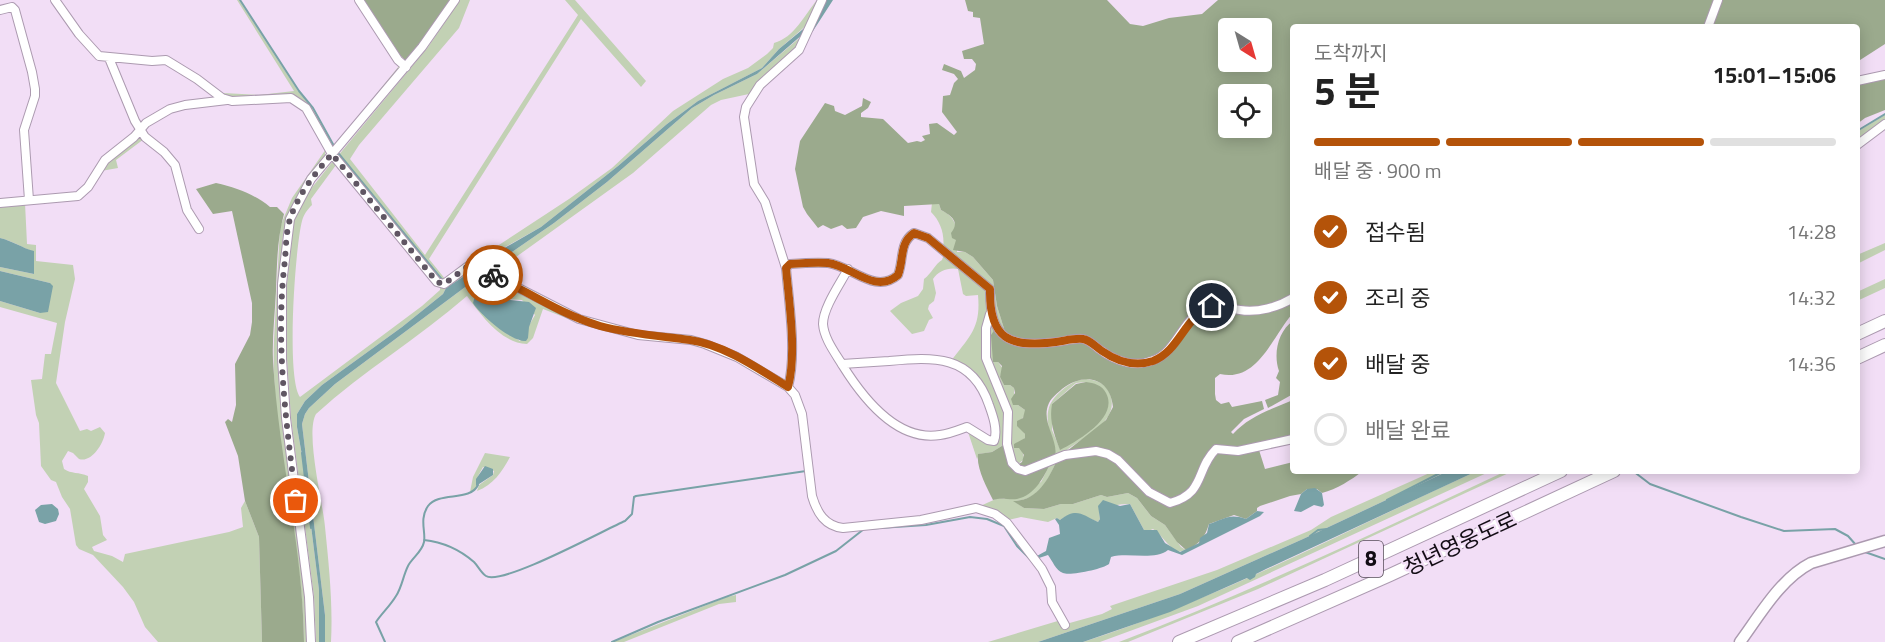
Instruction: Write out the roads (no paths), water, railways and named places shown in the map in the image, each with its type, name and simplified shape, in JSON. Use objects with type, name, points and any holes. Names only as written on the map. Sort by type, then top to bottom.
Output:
[{"type":"highway","points":[[1860,333],[1885,321]]},
{"type":"highway","points":[[1860,357],[1885,345]]},
{"type":"highway","name":"청년영웅도로","points":[[1179,642],[1325,580],[1555,474]]},
{"type":"highway","name":"청년영웅도로","points":[[1238,642],[1390,575],[1608,474]]},
{"type":"main road","points":[[1740,642],[1784,585],[1802,568],[1811,563],[1885,541]]},
{"type":"street","points":[[55,0],[99,56],[152,61],[166,60],[222,98],[229,100]]},
{"type":"street","points":[[359,0],[398,60],[406,68]]},
{"type":"street","points":[[311,642],[309,597],[286,418],[282,359],[282,284],[290,219],[305,188],[406,68],[456,0]]},
{"type":"street","points":[[788,387],[792,368],[790,302],[786,268],[765,202],[754,184],[744,117],[746,107],[760,85],[799,50],[822,0]]},
{"type":"street","points":[[1709,24],[1718,0]]},
{"type":"street","points":[[0,10],[12,7],[15,10],[34,81],[35,96],[24,130],[29,200]]},
{"type":"street","points":[[109,58],[135,121],[145,137],[164,152],[174,165],[187,210],[199,229]]},
{"type":"street","points":[[1860,80],[1885,75]]},
{"type":"street","points":[[0,202],[78,196],[83,193],[105,160],[134,137],[146,123],[170,109],[229,100],[291,98],[306,108],[332,154],[437,282],[444,284],[471,264],[478,263],[579,319],[638,334],[691,340],[737,357],[788,387],[795,395],[802,414],[812,496],[815,508],[827,523],[843,528],[921,520],[976,508],[987,510],[1007,523],[1041,569],[1050,587],[1052,602],[1065,625]]},
{"type":"street","points":[[1860,143],[1885,124]]},
{"type":"street","points":[[786,268],[790,264],[829,263],[848,269],[873,282],[888,281],[898,275],[907,238],[914,233],[920,234],[974,274],[990,289],[991,312],[996,328],[1002,335],[1020,343],[1032,345],[1084,339],[1117,359],[1140,365],[1156,360],[1166,353],[1188,324],[1204,308],[1212,306],[1256,311],[1290,299]]},
{"type":"street","points":[[842,364],[929,357],[960,365],[986,394],[995,424],[994,441],[988,440],[967,427],[939,435],[913,432],[887,419],[862,393],[842,364],[826,336],[823,325],[825,313],[848,269]]},
{"type":"street","points":[[991,312],[986,328],[987,358],[1008,412],[1007,444],[1012,463],[1018,469],[1025,471],[1065,455],[1096,451],[1118,460],[1149,492],[1170,503],[1191,494],[1200,479],[1208,457],[1216,449],[1238,451],[1290,440]]},
{"type":"waterway","points":[[240,0],[299,91],[313,108],[334,146]]},
{"type":"waterway","points":[[1860,129],[1885,114]]},
{"type":"waterway","points":[[339,154],[444,282]]},
{"type":"waterway","points":[[302,453],[311,528]]},
{"type":"waterway","points":[[424,540],[438,542],[463,553],[486,576],[496,577],[554,556],[625,521],[632,514],[636,496],[806,471]]},
{"type":"waterway","points":[[1387,500],[1438,474]]},
{"type":"waterway","points":[[1637,474],[1650,484],[1784,531],[1835,529],[1848,536],[1856,545]]},
{"type":"waterway","points":[[385,642],[376,622],[396,596],[408,566],[423,546],[425,511],[433,501],[468,493],[478,485]]},
{"type":"waterway","points":[[612,642],[658,622],[785,575],[836,551],[864,529],[926,525],[970,517],[987,519],[1004,526],[1017,546],[1030,559]]},
{"type":"waterway","points":[[1310,536],[1318,530],[1327,529]]},
{"type":"waterway","points":[[1865,552],[1885,559]]}]
